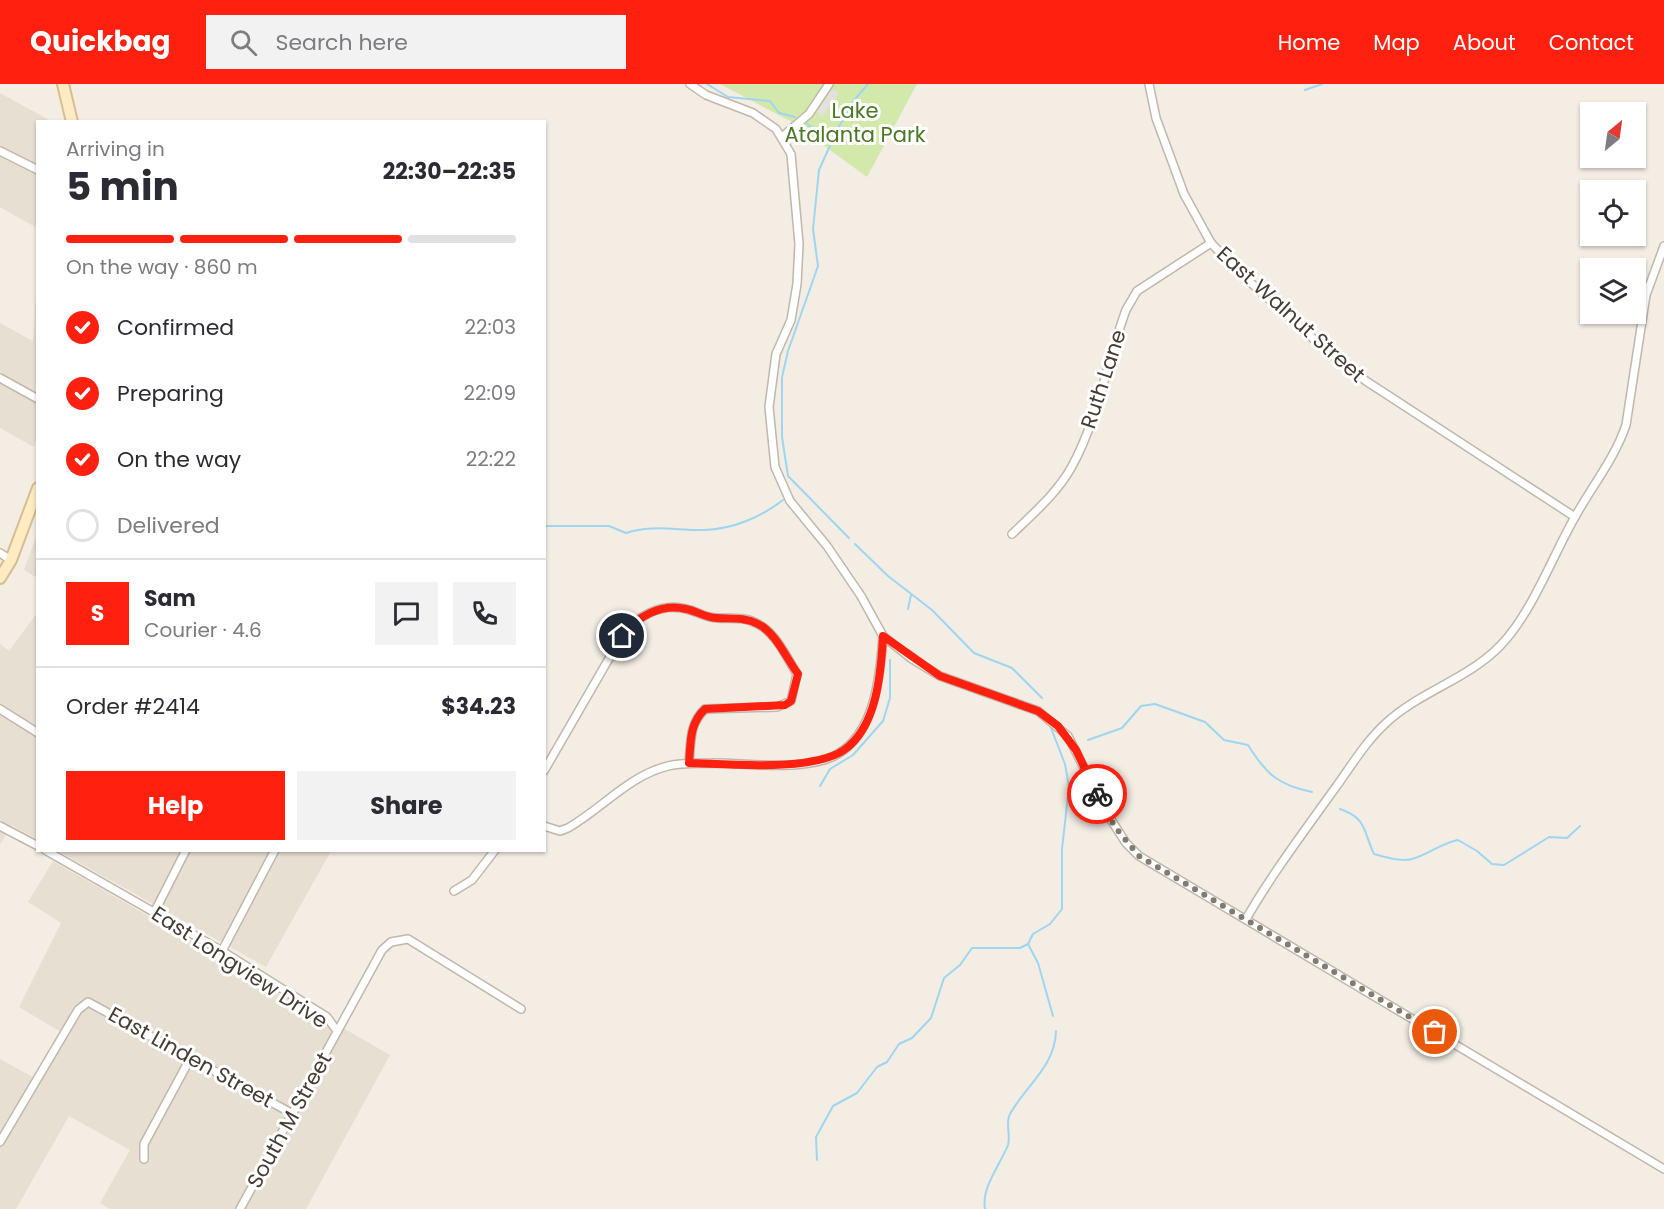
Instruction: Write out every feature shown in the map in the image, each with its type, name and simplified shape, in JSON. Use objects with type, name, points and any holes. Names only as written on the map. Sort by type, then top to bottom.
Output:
[{"type":"street","points":[[63,84],[72,120]]},
{"type":"street","points":[[690,84],[706,95],[753,113],[782,137],[791,154],[799,244],[797,284],[791,320],[776,354],[771,390],[770,429],[775,467],[790,501],[827,546],[861,596],[883,636],[940,676],[1038,711],[1058,726],[1068,736],[1106,812],[1126,843],[1159,869],[1664,1168]]},
{"type":"street","points":[[782,137],[809,114],[829,84]]},
{"type":"street","name":"East Walnut Street","points":[[1149,84],[1156,118],[1184,194],[1211,243],[1262,293],[1366,381],[1575,517]]},
{"type":"street","points":[[0,151],[36,169]]},
{"type":"street","name":"Ruth Lane","points":[[1012,534],[1033,514],[1070,470],[1083,442],[1126,310],[1137,291],[1211,243]]},
{"type":"street","points":[[1246,919],[1284,859],[1364,747],[1386,722],[1499,647],[1516,624],[1575,517],[1620,442],[1626,425],[1646,295],[1664,246]]},
{"type":"street","points":[[0,378],[36,398]]},
{"type":"street","points":[[0,578],[11,560],[36,493]]},
{"type":"street","points":[[0,553],[11,560]]},
{"type":"street","points":[[546,768],[622,636],[638,619],[663,609],[686,608],[716,619],[734,617],[757,623],[769,631],[798,674],[791,701],[777,707],[705,709],[696,718],[692,728],[689,763]]},
{"type":"street","points":[[546,827],[560,831],[582,820],[615,792],[642,776],[670,765],[689,763],[797,764],[824,760],[844,750],[867,720],[872,708],[883,636]]},
{"type":"street","points":[[0,709],[36,732]]},
{"type":"street","points":[[0,826],[36,845]]},
{"type":"street","name":"East Longview Drive","points":[[49,852],[222,951],[327,1017],[337,1031],[382,950],[391,942],[400,939],[417,944],[521,1009]]},
{"type":"street","points":[[155,911],[185,852]]},
{"type":"street","points":[[222,951],[274,852]]},
{"type":"street","points":[[454,891],[472,880],[493,852]]},
{"type":"street","name":"East Linden Street","points":[[0,1142],[78,1010],[88,1002],[293,1114]]},
{"type":"street","name":"South M Street","points":[[240,1209],[332,1044],[337,1031]]},
{"type":"street","points":[[144,1159],[144,1144],[191,1057]]},
{"type":"shaded area","points":[[832,90],[839,93],[822,117],[817,112]]},
{"type":"shaded area","points":[[0,93],[49,120],[36,120],[36,227],[0,207]]},
{"type":"shaded area","points":[[36,294],[36,441],[34,447],[0,428],[0,323],[33,341]]},
{"type":"shaded area","points":[[36,537],[36,577],[24,570]]},
{"type":"shaded area","points":[[36,614],[36,838],[11,825],[0,845],[0,644],[9,651]]},
{"type":"shaded area","points":[[60,852],[330,852],[266,967]]},
{"type":"shaded area","points":[[53,861],[390,1055],[306,1209],[110,1209],[100,1203],[130,1150],[69,1116],[16,1209],[0,1209],[0,1059],[40,1081],[66,1035],[19,1007],[61,923],[28,902]]},
{"type":"green space","name":"Lake Atalanta Park","points":[[720,84],[917,84],[867,177],[790,121]]},
{"type":"waterway","points":[[707,84],[728,97],[770,101],[779,113],[795,117]]},
{"type":"waterway","points":[[849,538],[788,476],[782,437],[782,377],[788,351],[818,266],[813,229],[819,170],[837,130],[855,99],[868,84]]},
{"type":"waterway","points":[[1305,90],[1322,84]]},
{"type":"waterway","points":[[807,124],[831,142]]},
{"type":"waterway","points":[[546,526],[609,526],[626,533],[655,528],[715,529],[746,521],[783,500]]},
{"type":"waterway","points":[[855,544],[888,576],[932,610],[974,653],[1012,668],[1042,698]]},
{"type":"waterway","points":[[908,609],[911,595]]},
{"type":"waterway","points":[[820,786],[830,769],[853,755],[883,721],[890,698],[890,660]]},
{"type":"waterway","points":[[1088,740],[1122,728],[1141,706],[1155,704],[1205,722],[1224,740],[1248,745],[1261,764],[1274,777],[1290,786],[1312,792]]},
{"type":"waterway","points":[[817,1160],[816,1137],[833,1106],[857,1093],[877,1067],[887,1062],[899,1044],[912,1038],[931,1018],[944,978],[960,965],[972,948],[1020,948],[1028,944],[1033,934],[1050,924],[1062,909],[1062,849],[1069,787],[1065,764],[1051,728]]},
{"type":"waterway","points":[[1340,809],[1360,821],[1374,854],[1403,860],[1418,857],[1458,840],[1477,851],[1492,864],[1504,865],[1549,837],[1567,838],[1580,826]]},
{"type":"waterway","points":[[1028,944],[1038,963],[1053,1016]]},
{"type":"waterway","points":[[985,1209],[988,1185],[1008,1145],[1010,1114],[1051,1055],[1056,1031]]},
{"type":"way so far","points":[[1097,794],[1115,827],[1139,856],[1435,1032]]},
{"type":"route","points":[[622,636],[630,625],[646,614],[663,609],[686,608],[716,619],[734,617],[757,623],[769,631],[798,674],[791,701],[785,705],[705,709],[696,718],[692,728],[689,763],[797,764],[824,760],[844,750],[853,742],[872,708],[878,682],[883,636],[912,659],[940,676],[1038,711],[1068,736],[1097,794]]}]
